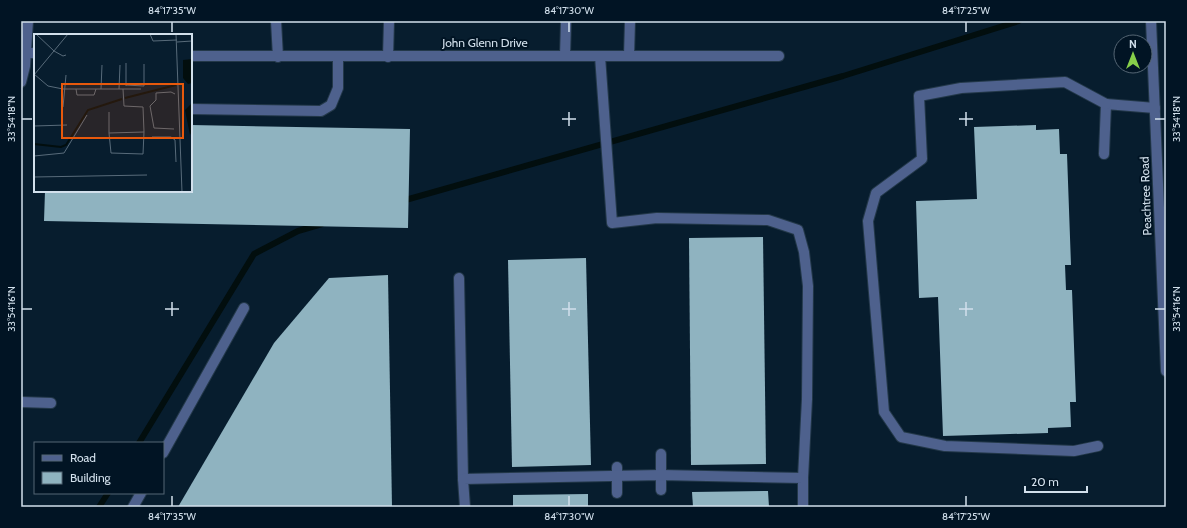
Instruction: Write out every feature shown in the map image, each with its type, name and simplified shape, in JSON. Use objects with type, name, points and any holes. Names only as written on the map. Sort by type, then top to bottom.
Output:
[{"type":"street","points":[[21,82],[27,53],[28,21]]},
{"type":"street","points":[[276,21],[278,57]]},
{"type":"street","points":[[388,57],[389,21]]},
{"type":"street","points":[[565,56],[566,21]]},
{"type":"street","points":[[629,56],[630,21]]},
{"type":"street","name":"Peachtree Road","points":[[1151,21],[1166,371]]},
{"type":"street","name":"John Glenn Drive","points":[[192,56],[779,56]]},
{"type":"street","points":[[600,56],[612,223],[657,218],[768,220],[798,230],[804,252],[808,286],[807,399],[803,507]]},
{"type":"street","points":[[192,109],[321,111],[331,105],[338,88],[338,57]]},
{"type":"street","points":[[1098,446],[1074,451],[945,446],[901,437],[884,412],[868,221],[876,193],[922,160],[919,96],[961,88],[1065,82],[1106,104],[1155,108]]},
{"type":"street","points":[[1104,154],[1106,104]]},
{"type":"street","points":[[459,278],[463,479],[465,507]]},
{"type":"street","points":[[164,451],[244,308]]},
{"type":"street","points":[[21,402],[51,403]]},
{"type":"street","points":[[661,454],[661,490]]},
{"type":"street","points":[[463,479],[617,472],[661,475],[803,478]]},
{"type":"street","points":[[617,472],[617,493]]},
{"type":"street","points":[[133,507],[140,494]]},
{"type":"building","points":[[192,125],[410,129],[408,228],[44,221],[45,192],[192,192]]},
{"type":"building","points":[[1036,125],[1036,130],[1059,129],[1060,154],[1067,154],[1071,265],[1065,265],[1066,290],[1072,290],[1076,402],[1070,402],[1071,427],[1048,428],[1048,433],[943,436],[938,297],[919,298],[916,201],[977,199],[974,127]]},
{"type":"building","points":[[763,237],[766,464],[691,465],[689,238]]},
{"type":"building","points":[[586,258],[591,465],[512,467],[508,260]]},
{"type":"building","points":[[388,275],[392,507],[178,507],[274,343],[329,278]]},
{"type":"building","points":[[768,491],[769,507],[693,507],[692,492]]},
{"type":"building","points":[[588,494],[588,507],[513,507],[513,495]]},
{"type":"waterway","points":[[402,201],[843,76],[1019,21]]},
{"type":"waterway","points":[[140,442],[254,254],[298,231],[322,224]]},
{"type":"waterway","points":[[99,507],[107,494]]}]
